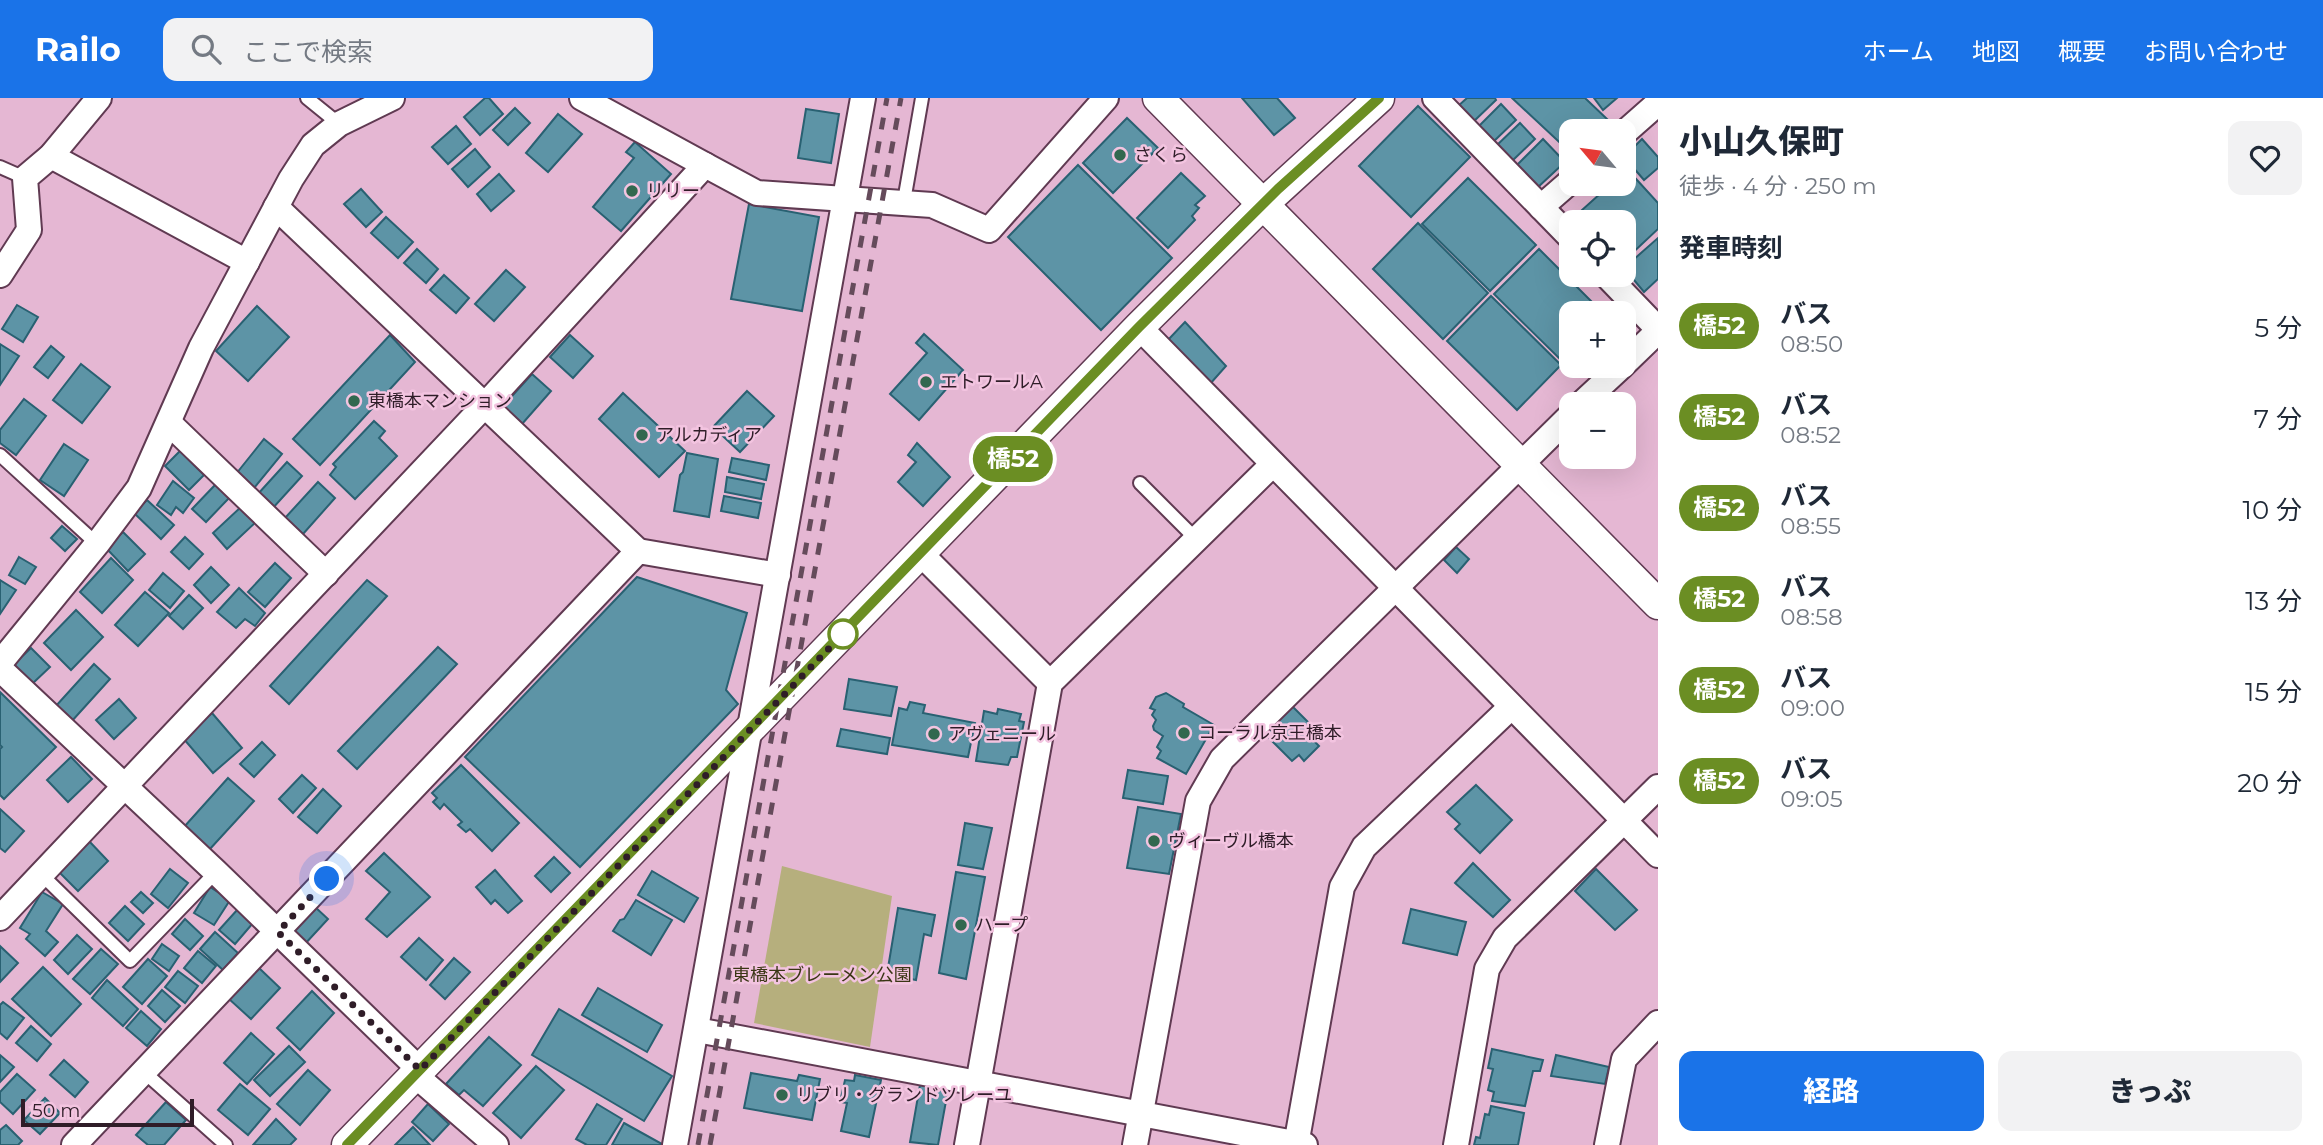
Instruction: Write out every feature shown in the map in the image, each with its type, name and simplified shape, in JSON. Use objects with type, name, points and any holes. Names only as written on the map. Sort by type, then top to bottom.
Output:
[{"type":"street","points":[[0,275],[29,230],[25,178],[51,156],[100,98]]},
{"type":"street","points":[[0,663],[139,488],[201,348],[276,207],[313,145],[339,124],[392,98]]},
{"type":"street","points":[[582,98],[757,193],[932,205],[989,230],[1107,98]]},
{"type":"street","points":[[676,1145],[863,98]]},
{"type":"street","points":[[1158,98],[1658,604]]},
{"type":"street","points":[[347,1145],[751,731],[1139,327],[1263,204],[1379,98]]},
{"type":"street","points":[[1435,98],[1559,226]]},
{"type":"street","points":[[1636,122],[1658,103]]},
{"type":"street","points":[[51,156],[247,261]]},
{"type":"street","points":[[0,918],[485,405],[705,165]]},
{"type":"street","points":[[1541,207],[1559,191]]},
{"type":"street","points":[[276,207],[639,551],[778,575]]},
{"type":"street","points":[[1617,287],[1658,330],[1636,352]]},
{"type":"street","points":[[1139,327],[1658,855]]},
{"type":"street","points":[[1594,392],[1609,378]]},
{"type":"street","points":[[169,423],[326,574]]},
{"type":"street","points":[[1135,1145],[1198,801],[1222,759],[1559,426]]},
{"type":"street","points":[[967,1145],[1049,683],[1273,464]]},
{"type":"street","points":[[74,1145],[639,551]]},
{"type":"street","points":[[921,554],[1049,683]]},
{"type":"street","points":[[0,668],[124,788],[216,872],[418,1072],[496,1145]]},
{"type":"street","points":[[697,1030],[1299,1144],[1342,887],[1364,847],[1511,707]]},
{"type":"street","points":[[1456,1145],[1487,969],[1505,938],[1658,787]]},
{"type":"street","points":[[1607,1145],[1624,1059],[1658,1023]]},
{"type":"lane","points":[[307,98],[339,124]]},
{"type":"lane","points":[[904,201],[922,98]]},
{"type":"lane","points":[[0,167],[25,178]]},
{"type":"lane","points":[[0,455],[97,544]]},
{"type":"lane","points":[[1140,483],[1197,540]]},
{"type":"lane","points":[[41,874],[130,961],[216,872]]},
{"type":"lane","points":[[144,1072],[226,1145]]},
{"type":"green space","name":"東橋本ブレーメン公園","points":[[782,866],[892,896],[870,1047],[754,1023]]},
{"type":"building","points":[[485,98],[489,98],[503,114],[480,135],[464,117]]},
{"type":"building","points":[[1242,98],[1277,98],[1295,118],[1274,135]]},
{"type":"building","points":[[1467,98],[1496,100],[1472,123],[1457,107]]},
{"type":"building","points":[[1512,98],[1585,98],[1607,119],[1559,119],[1559,142]]},
{"type":"building","points":[[1594,98],[1617,98],[1603,110]]},
{"type":"building","points":[[1501,104],[1516,120],[1492,143],[1477,128]]},
{"type":"building","points":[[1418,106],[1470,157],[1411,217],[1359,166]]},
{"type":"building","points":[[515,108],[530,123],[508,145],[493,130]]},
{"type":"building","points":[[806,109],[839,114],[831,163],[798,158]]},
{"type":"building","points":[[558,114],[582,134],[548,172],[526,153]]},
{"type":"building","name":"さくら","points":[[1127,118],[1158,148],[1113,193],[1083,163]]},
{"type":"building","points":[[1520,123],[1535,139],[1511,162],[1496,146]]},
{"type":"building","points":[[456,126],[471,144],[448,164],[432,147]]},
{"type":"building","points":[[1543,139],[1559,156],[1559,168],[1537,188],[1516,166]]},
{"type":"building","points":[[1642,139],[1658,157],[1658,168],[1644,180],[1636,171],[1636,145]]},
{"type":"building","name":"リリー","points":[[635,142],[671,174],[621,231],[593,207],[634,158],[626,152]]},
{"type":"building","points":[[475,149],[490,167],[468,187],[452,169]]},
{"type":"building","points":[[1078,165],[1172,258],[1101,330],[1008,237]]},
{"type":"building","points":[[1181,173],[1205,196],[1195,205],[1199,208],[1192,216],[1195,220],[1168,248],[1137,218]]},
{"type":"building","points":[[499,174],[514,191],[491,211],[477,194]]},
{"type":"building","points":[[1468,178],[1536,245],[1490,291],[1422,224]]},
{"type":"building","points":[[1636,179],[1658,203],[1658,229],[1636,250],[1636,210],[1582,210],[1598,196],[1636,196]]},
{"type":"building","points":[[361,189],[382,212],[366,227],[344,204]]},
{"type":"building","points":[[749,204],[819,217],[802,311],[731,299]]},
{"type":"building","points":[[386,217],[413,242],[398,258],[371,233]]},
{"type":"building","points":[[1418,223],[1488,293],[1443,339],[1373,269]]},
{"type":"building","points":[[1658,238],[1658,279],[1644,292],[1636,282],[1636,257]]},
{"type":"building","points":[[417,249],[438,269],[426,283],[404,263]]},
{"type":"building","points":[[1539,249],[1559,269],[1559,287],[1577,287],[1591,301],[1559,301],[1559,358],[1494,294]]},
{"type":"building","points":[[506,270],[525,287],[494,321],[475,304]]},
{"type":"building","points":[[444,275],[469,298],[456,313],[430,290]]},
{"type":"building","points":[[1491,296],[1559,363],[1559,367],[1517,410],[1447,341]]},
{"type":"building","points":[[17,305],[38,317],[23,342],[2,329]]},
{"type":"building","points":[[257,306],[289,337],[248,381],[216,351]]},
{"type":"building","points":[[1185,322],[1226,366],[1210,384],[1167,341]]},
{"type":"building","name":"エトワールA","points":[[924,334],[963,370],[919,420],[890,394],[927,353],[916,343]]},
{"type":"building","name":"東橋本マンション","points":[[390,335],[415,362],[320,465],[293,439]]},
{"type":"building","points":[[570,335],[593,356],[573,378],[550,357]]},
{"type":"building","points":[[0,344],[19,356],[0,385]]},
{"type":"building","points":[[51,346],[64,357],[48,378],[34,367]]},
{"type":"building","points":[[81,364],[110,387],[82,423],[53,400]]},
{"type":"building","points":[[532,374],[551,391],[522,424],[502,407]]},
{"type":"building","points":[[747,391],[774,416],[740,452],[713,427]]},
{"type":"building","name":"アルカディア","points":[[623,393],[685,451],[659,477],[599,419]]},
{"type":"building","points":[[24,399],[46,416],[16,455],[0,443],[0,430]]},
{"type":"building","points":[[374,421],[385,431],[379,438],[397,456],[355,499],[330,475],[336,467],[333,464]]},
{"type":"building","points":[[264,439],[282,454],[254,488],[236,474]]},
{"type":"building","points":[[917,443],[950,477],[923,506],[898,482],[916,462],[908,455]]},
{"type":"building","points":[[64,444],[88,460],[64,496],[40,480]]},
{"type":"building","points":[[180,451],[204,475],[189,490],[165,466]]},
{"type":"building","points":[[687,453],[718,459],[709,517],[674,511]]},
{"type":"building","points":[[732,458],[769,465],[766,480],[729,472]]},
{"type":"building","points":[[287,462],[302,476],[272,509],[257,495]]},
{"type":"building","points":[[727,477],[764,484],[761,499],[725,492]]},
{"type":"building","points":[[173,481],[194,498],[183,513],[176,507],[171,515],[157,505]]},
{"type":"building","points":[[318,482],[335,498],[303,534],[285,518]]},
{"type":"building","points":[[216,484],[230,497],[206,522],[192,509]]},
{"type":"building","points":[[724,496],[761,503],[758,518],[721,511]]},
{"type":"building","points":[[147,500],[174,525],[161,539],[134,513]]},
{"type":"building","points":[[242,506],[256,522],[227,549],[213,533]]},
{"type":"building","points":[[62,526],[77,539],[65,551],[51,538]]},
{"type":"building","points":[[123,532],[145,554],[128,571],[106,548]]},
{"type":"building","points":[[185,537],[203,554],[189,569],[171,552]]},
{"type":"building","points":[[1456,547],[1469,559],[1457,573],[1444,560]]},
{"type":"building","points":[[19,557],[36,567],[25,584],[9,575]]},
{"type":"building","points":[[111,558],[133,580],[102,613],[80,592]]},
{"type":"building","points":[[275,563],[291,578],[265,607],[248,592]]},
{"type":"building","points":[[211,567],[229,585],[211,603],[194,585]]},
{"type":"building","points":[[163,573],[184,591],[170,608],[149,590]]},
{"type":"building","points":[[637,577],[747,613],[726,690],[738,704],[580,867],[465,757]]},
{"type":"building","points":[[0,580],[16,590],[0,614]]},
{"type":"building","points":[[367,580],[387,596],[289,704],[270,686]]},
{"type":"building","points":[[239,588],[265,613],[255,626],[245,619],[236,628],[217,612]]},
{"type":"building","points":[[145,592],[169,613],[138,646],[115,625]]},
{"type":"building","points":[[189,595],[203,608],[183,629],[169,616]]},
{"type":"building","points":[[76,610],[103,637],[71,670],[44,643]]},
{"type":"building","points":[[438,647],[457,664],[357,769],[338,751]]},
{"type":"building","points":[[31,648],[50,667],[32,684],[13,665]]},
{"type":"building","points":[[94,664],[110,679],[71,722],[55,707]]},
{"type":"building","points":[[849,679],[897,687],[891,716],[844,709]]},
{"type":"building","points":[[0,692],[56,747],[4,799],[0,795]]},
{"type":"building","name":"コーラル京王橋本","points":[[1166,693],[1184,704],[1183,707],[1214,725],[1186,774],[1157,758],[1161,751],[1157,747],[1163,736],[1154,730],[1156,720],[1152,715],[1155,710],[1150,708],[1156,697]]},
{"type":"building","points":[[119,699],[136,718],[114,739],[96,720]]},
{"type":"building","name":"アヴェニール","points":[[910,702],[925,705],[923,713],[975,723],[968,757],[892,745],[899,708],[907,710]]},
{"type":"building","points":[[1292,706],[1320,734],[1314,741],[1319,746],[1304,761],[1299,755],[1292,761],[1264,733]]},
{"type":"building","points":[[998,709],[1021,714],[1019,721],[1024,722],[1017,757],[1011,757],[1008,765],[976,761],[984,711],[997,714]]},
{"type":"building","points":[[212,713],[242,748],[213,773],[183,738]]},
{"type":"building","points":[[841,729],[890,738],[887,754],[837,746]]},
{"type":"building","points":[[262,742],[275,755],[254,777],[240,764]]},
{"type":"building","points":[[71,757],[92,779],[68,802],[47,780]]},
{"type":"building","points":[[461,765],[519,823],[492,851],[470,829],[466,832],[458,825],[462,822],[444,804],[440,809],[433,802],[437,798],[432,793]]},
{"type":"building","points":[[1128,770],[1168,776],[1163,804],[1123,798]]},
{"type":"building","points":[[302,775],[316,788],[293,813],[279,799]]},
{"type":"building","points":[[228,778],[254,801],[209,850],[184,827]]},
{"type":"building","points":[[1476,785],[1512,820],[1480,853],[1455,829],[1460,824],[1447,812]]},
{"type":"building","points":[[323,789],[341,806],[317,833],[298,817]]},
{"type":"building","name":"ヴィーヴル橋本","points":[[1138,807],[1181,814],[1169,874],[1127,868]]},
{"type":"building","points":[[0,809],[24,831],[5,852],[0,848]]},
{"type":"building","points":[[965,823],[992,828],[983,869],[958,865]]},
{"type":"building","points":[[89,841],[108,861],[78,891],[59,872]]},
{"type":"building","points":[[384,853],[430,897],[387,937],[366,919],[390,892],[366,871]]},
{"type":"building","points":[[554,857],[570,873],[551,892],[535,876]]},
{"type":"building","points":[[1473,863],[1510,900],[1493,917],[1455,883]]},
{"type":"building","points":[[170,869],[188,883],[168,908],[151,894]]},
{"type":"building","points":[[1596,869],[1637,910],[1615,930],[1575,891]]},
{"type":"building","points":[[495,870],[522,901],[508,913],[495,900],[491,904],[476,887]]},
{"type":"building","points":[[652,871],[698,898],[684,922],[638,895]]},
{"type":"building","name":"ハープ","points":[[956,872],[985,877],[966,979],[939,973]]},
{"type":"building","points":[[210,887],[230,900],[214,925],[194,913]]},
{"type":"building","points":[[42,892],[63,904],[46,931],[58,942],[45,956],[26,939],[30,934],[20,928]]},
{"type":"building","points":[[141,892],[153,903],[143,913],[131,902]]},
{"type":"building","points":[[636,900],[672,920],[651,955],[613,931]]},
{"type":"building","points":[[125,906],[144,924],[128,941],[109,923]]},
{"type":"building","points":[[314,906],[328,919],[304,945],[290,931]]},
{"type":"building","points":[[898,908],[935,915],[931,936],[924,934],[916,980],[887,974]]},
{"type":"building","points":[[238,909],[253,923],[235,944],[219,930]]},
{"type":"building","points":[[1411,909],[1466,922],[1457,955],[1403,943]]},
{"type":"building","points":[[185,919],[203,936],[190,950],[172,934]]},
{"type":"building","points":[[215,932],[238,953],[223,970],[200,949]]},
{"type":"building","points":[[77,935],[92,949],[68,974],[54,960]]},
{"type":"building","points":[[419,938],[443,960],[426,980],[401,957]]},
{"type":"building","points":[[162,944],[179,956],[169,971],[152,959]]},
{"type":"building","points":[[0,946],[18,963],[0,982]]},
{"type":"building","points":[[101,949],[118,964],[90,994],[73,979]]},
{"type":"building","points":[[198,951],[216,966],[202,983],[184,968]]},
{"type":"building","points":[[454,958],[470,972],[445,999],[430,985]]},
{"type":"building","points":[[148,959],[167,976],[142,1004],[123,987]]},
{"type":"building","points":[[43,967],[81,1004],[51,1036],[12,999]]},
{"type":"building","points":[[258,967],[280,988],[251,1019],[229,999]]},
{"type":"building","points":[[178,971],[198,986],[185,1003],[165,987]]},
{"type":"building","points":[[107,980],[138,1009],[123,1026],[92,998]]},
{"type":"building","points":[[598,988],[662,1025],[647,1052],[582,1015]]},
{"type":"building","points":[[162,990],[180,1006],[165,1022],[148,1006]]},
{"type":"building","points":[[312,991],[334,1013],[300,1050],[277,1028]]},
{"type":"building","points":[[3,1002],[24,1018],[7,1039],[0,1033],[0,1005]]},
{"type":"building","points":[[559,1009],[672,1076],[644,1121],[532,1055]]},
{"type":"building","points":[[141,1011],[161,1029],[147,1046],[126,1028]]},
{"type":"building","points":[[31,1026],[51,1044],[37,1061],[16,1043]]},
{"type":"building","points":[[251,1033],[274,1054],[247,1084],[224,1063]]},
{"type":"building","points":[[489,1037],[521,1065],[483,1106],[464,1090],[459,1095],[446,1084]]},
{"type":"building","points":[[289,1046],[305,1062],[270,1096],[254,1080]]},
{"type":"building","points":[[1492,1049],[1543,1060],[1540,1071],[1533,1071],[1525,1106],[1492,1101],[1494,1092],[1488,1090],[1493,1069],[1488,1068]]},
{"type":"building","points":[[0,1055],[14,1067],[0,1082]]},
{"type":"building","points":[[1556,1055],[1609,1067],[1605,1084],[1551,1076]]},
{"type":"building","points":[[64,1060],[88,1082],[75,1097],[50,1075]]},
{"type":"building","points":[[536,1066],[564,1090],[521,1138],[493,1113]]},
{"type":"building","points":[[308,1070],[330,1090],[300,1125],[277,1104]]},
{"type":"building","name":"リブリ・グランドソレーユ","points":[[751,1073],[797,1081],[799,1075],[820,1079],[812,1120],[744,1108]]},
{"type":"building","points":[[17,1074],[35,1090],[13,1114],[0,1102],[0,1092]]},
{"type":"building","points":[[855,1075],[881,1080],[869,1137],[841,1131],[847,1103],[840,1102],[845,1080],[854,1081]]},
{"type":"building","points":[[240,1084],[270,1109],[248,1135],[218,1110]]},
{"type":"building","points":[[920,1085],[948,1090],[938,1145],[910,1142]]},
{"type":"building","points":[[45,1098],[60,1113],[40,1134],[24,1120]]},
{"type":"building","points":[[166,1102],[186,1120],[164,1145],[148,1145],[136,1135]]},
{"type":"building","points":[[428,1104],[449,1124],[433,1141],[412,1122]]},
{"type":"building","points":[[597,1104],[622,1119],[606,1145],[587,1145],[576,1139]]},
{"type":"building","points":[[1491,1106],[1524,1113],[1518,1145],[1474,1145],[1476,1137],[1480,1138],[1485,1114],[1489,1115]]},
{"type":"building","points":[[276,1119],[296,1139],[290,1145],[253,1145]]},
{"type":"building","points":[[624,1123],[662,1144],[612,1145]]},
{"type":"building","points":[[6,1125],[22,1141],[18,1145],[0,1145],[0,1130]]},
{"type":"building","points":[[413,1127],[430,1145],[395,1145]]},
{"type":"railway","points":[[698,1145],[887,98]]},
{"type":"railway","points":[[710,1145],[901,98]]},
{"type":"bus line","name":"橋52","points":[[347,1145],[1139,327],[1278,189],[1379,98]]},
{"type":"place","name":"さくら","points":[[1120,155]]},
{"type":"place","name":"リリー","points":[[632,191]]},
{"type":"place","name":"エトワールA","points":[[926,382]]},
{"type":"place","name":"東橋本マンション","points":[[354,401]]},
{"type":"place","name":"アルカディア","points":[[642,435]]},
{"type":"place","name":"コーラル京王橋本","points":[[1184,733]]},
{"type":"place","name":"アヴェニール","points":[[934,734]]},
{"type":"place","name":"ヴィーヴル橋本","points":[[1154,841]]},
{"type":"place","name":"ハープ","points":[[961,925]]},
{"type":"place","name":"リブリ・グランドソレーユ","points":[[782,1095]]},
{"type":"route","points":[[327,879],[278,932],[420,1070],[843,634]]}]
